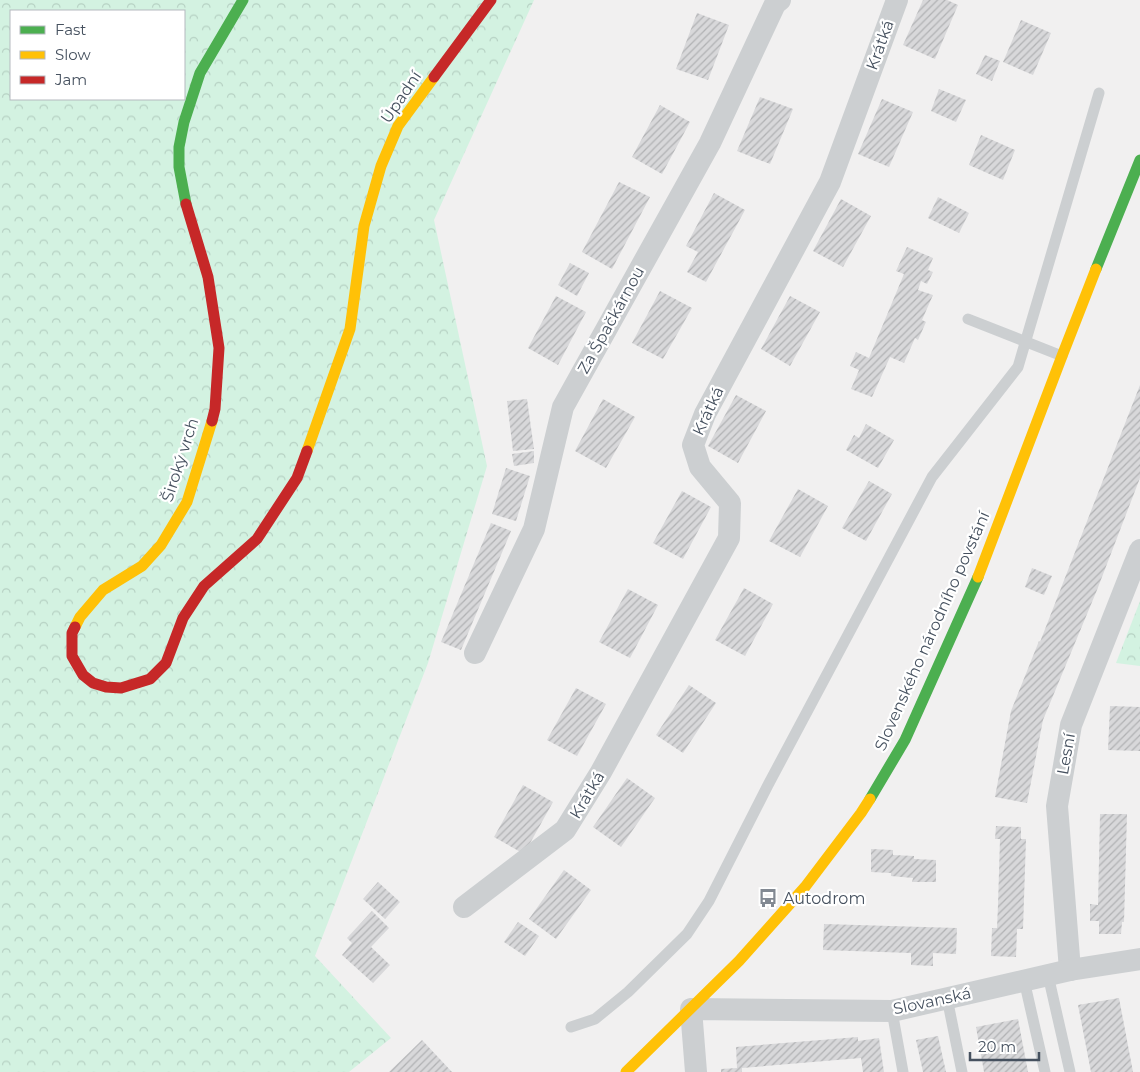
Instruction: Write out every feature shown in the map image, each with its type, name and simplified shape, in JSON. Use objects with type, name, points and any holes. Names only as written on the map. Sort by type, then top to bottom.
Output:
[{"type":"street","name":"Široký vrch","points":[[243,0],[200,73],[184,122],[179,147],[179,167],[184,196],[208,277],[219,348],[214,408],[187,502],[161,545],[142,566],[103,590],[80,616],[72,633],[72,656],[84,675],[93,683],[106,687],[121,688],[150,679],[166,663],[183,618],[204,586],[257,539],[297,478],[350,329],[364,226]]},
{"type":"street","name":"Úpadní","points":[[364,226],[381,166],[398,126],[492,0]]},
{"type":"street","name":"Za Špačkárnou","points":[[475,653],[534,529],[563,406],[710,143],[775,4],[780,0]]},
{"type":"street","name":"Krátká","points":[[464,907],[565,830],[601,772],[729,538],[730,503],[700,467],[693,444],[705,414],[830,182],[897,0]]},
{"type":"street","name":"Slovenského národního povstání","points":[[626,1072],[739,961],[805,887],[861,813],[905,740],[983,565],[1062,356],[1140,160]]},
{"type":"street","name":"Lesní","points":[[1070,970],[1057,806],[1072,726],[1140,550]]},
{"type":"street","name":"Slovanská","points":[[691,1009],[892,1010],[1070,970],[1140,959]]},
{"type":"street","points":[[691,1009],[696,1072]]},
{"type":"lane","points":[[571,1027],[595,1019],[628,992],[687,934],[709,901],[932,477],[1018,367],[1099,93]]},
{"type":"lane","points":[[968,319],[1062,356]]},
{"type":"lane","points":[[1048,975],[1070,1072]]},
{"type":"lane","points":[[1024,980],[1045,1072]]},
{"type":"lane","points":[[947,998],[962,1072]]},
{"type":"lane","points":[[892,1010],[903,1072]]},
{"type":"green space","points":[[0,0],[534,0],[434,220],[487,466],[428,663],[315,956],[391,1038],[349,1072],[0,1072]]},
{"type":"green space","points":[[1140,601],[1140,666],[1116,663]]},
{"type":"building","points":[[923,0],[947,0],[958,5],[935,59],[903,45]]},
{"type":"building","points":[[697,13],[729,25],[708,80],[676,69]]},
{"type":"building","points":[[1021,20],[1051,33],[1033,75],[1003,62]]},
{"type":"building","points":[[985,55],[1000,61],[992,81],[976,74]]},
{"type":"building","points":[[939,89],[966,100],[956,122],[931,111]]},
{"type":"building","points":[[760,97],[793,109],[770,164],[737,151]]},
{"type":"building","points":[[882,99],[913,112],[889,167],[858,154]]},
{"type":"building","points":[[660,105],[690,122],[662,174],[632,157]]},
{"type":"building","points":[[981,135],[1015,150],[1003,180],[969,165]]},
{"type":"building","points":[[619,182],[650,197],[612,269],[582,252]]},
{"type":"building","points":[[714,193],[745,210],[706,282],[687,272],[698,252],[686,246]]},
{"type":"building","points":[[938,197],[969,213],[959,233],[928,218]]},
{"type":"building","points":[[841,199],[871,216],[843,267],[813,251]]},
{"type":"building","points":[[907,247],[933,258],[928,270],[933,272],[927,284],[921,281],[918,290],[933,295],[922,320],[926,322],[918,340],[915,338],[904,363],[890,357],[872,397],[851,389],[859,370],[850,366],[856,352],[869,358],[904,274],[896,271]]},
{"type":"building","points":[[570,263],[589,273],[577,296],[558,285]]},
{"type":"building","points":[[660,291],[692,308],[663,359],[632,343]]},
{"type":"building","points":[[556,296],[586,312],[558,365],[528,348]]},
{"type":"building","points":[[790,296],[820,312],[790,366],[761,349]]},
{"type":"building","points":[[1140,385],[1140,478],[1097,590],[1043,720],[1027,803],[995,797],[1011,711],[1040,642]]},
{"type":"building","points":[[736,395],[766,411],[738,463],[708,446]]},
{"type":"building","points":[[527,399],[534,449],[513,451],[507,401]]},
{"type":"building","points":[[603,399],[635,417],[606,468],[575,451]]},
{"type":"building","points":[[866,424],[894,440],[878,468],[846,450],[854,435],[859,438]]},
{"type":"building","points":[[534,451],[534,463],[514,466],[512,454]]},
{"type":"building","points":[[506,468],[530,476],[516,521],[492,514]]},
{"type":"building","points":[[869,481],[892,494],[866,541],[842,528]]},
{"type":"building","points":[[798,489],[828,506],[800,557],[769,541]]},
{"type":"building","points":[[682,491],[711,507],[683,559],[653,543]]},
{"type":"building","points":[[491,523],[511,531],[461,650],[441,642]]},
{"type":"building","points":[[1032,568],[1052,576],[1044,595],[1025,587]]},
{"type":"building","points":[[744,588],[773,604],[745,656],[715,640]]},
{"type":"building","points":[[628,589],[658,605],[630,658],[599,642]]},
{"type":"building","points":[[689,685],[716,703],[683,753],[656,735]]},
{"type":"building","points":[[576,688],[606,704],[577,756],[547,740]]},
{"type":"building","points":[[1110,706],[1140,707],[1140,751],[1108,750]]},
{"type":"building","points":[[627,778],[655,798],[621,847],[593,827]]},
{"type":"building","points":[[523,785],[553,802],[524,854],[494,837]]},
{"type":"building","points":[[1100,814],[1127,814],[1124,922],[1122,922],[1121,934],[1099,934],[1099,921],[1090,921],[1090,904],[1098,905]]},
{"type":"building","points":[[996,826],[1021,827],[1021,839],[1026,839],[1023,929],[1017,929],[1016,957],[991,956],[992,928],[997,928],[998,905],[1000,839],[995,839]]},
{"type":"building","points":[[871,849],[893,850],[893,855],[914,856],[914,859],[936,860],[936,882],[912,882],[913,878],[891,876],[891,873],[871,872]]},
{"type":"building","points":[[564,870],[591,890],[556,939],[529,919]]},
{"type":"building","points":[[378,882],[400,902],[385,919],[363,899]]},
{"type":"building","points":[[372,911],[389,928],[371,947],[390,965],[373,983],[342,955],[352,943],[347,938]]},
{"type":"building","points":[[518,922],[539,936],[525,956],[504,942]]},
{"type":"building","points":[[824,924],[957,928],[956,954],[933,953],[933,966],[911,965],[911,953],[823,950]]},
{"type":"building","points":[[1119,998],[1133,1072],[1091,1072],[1078,1005]]},
{"type":"building","points":[[1018,1019],[1028,1072],[984,1072],[976,1027]]},
{"type":"building","points":[[938,1036],[946,1072],[923,1072],[916,1040]]},
{"type":"building","points":[[858,1037],[858,1041],[879,1038],[884,1072],[863,1072],[861,1058],[742,1068],[742,1072],[721,1072],[721,1069],[737,1068],[736,1047]]},
{"type":"building","points":[[422,1040],[452,1072],[389,1072]]},
{"type":"traffic: fast","points":[[186,204],[179,167],[179,147],[184,122],[200,73],[243,0]]},
{"type":"traffic: fast","points":[[1096,269],[1140,160]]},
{"type":"traffic: fast","points":[[870,799],[905,740],[978,577]]},
{"type":"traffic: slow","points":[[307,451],[350,329],[364,226],[381,166],[398,126],[434,77]]},
{"type":"traffic: slow","points":[[978,577],[1096,269]]},
{"type":"traffic: slow","points":[[75,627],[80,617],[103,590],[142,566],[161,545],[187,502],[212,421]]},
{"type":"traffic: slow","points":[[626,1072],[739,961],[805,887],[870,799]]},
{"type":"traffic: jam","points":[[434,77],[491,0]]},
{"type":"traffic: jam","points":[[186,204],[208,277],[219,348],[215,409],[212,421]]},
{"type":"traffic: jam","points":[[75,627],[72,633],[72,656],[83,675],[93,683],[106,687],[121,688],[150,679],[166,663],[183,618],[204,586],[257,539],[297,478],[307,451]]},
{"type":"place","name":"Autodrom","points":[[768,898]]}]
